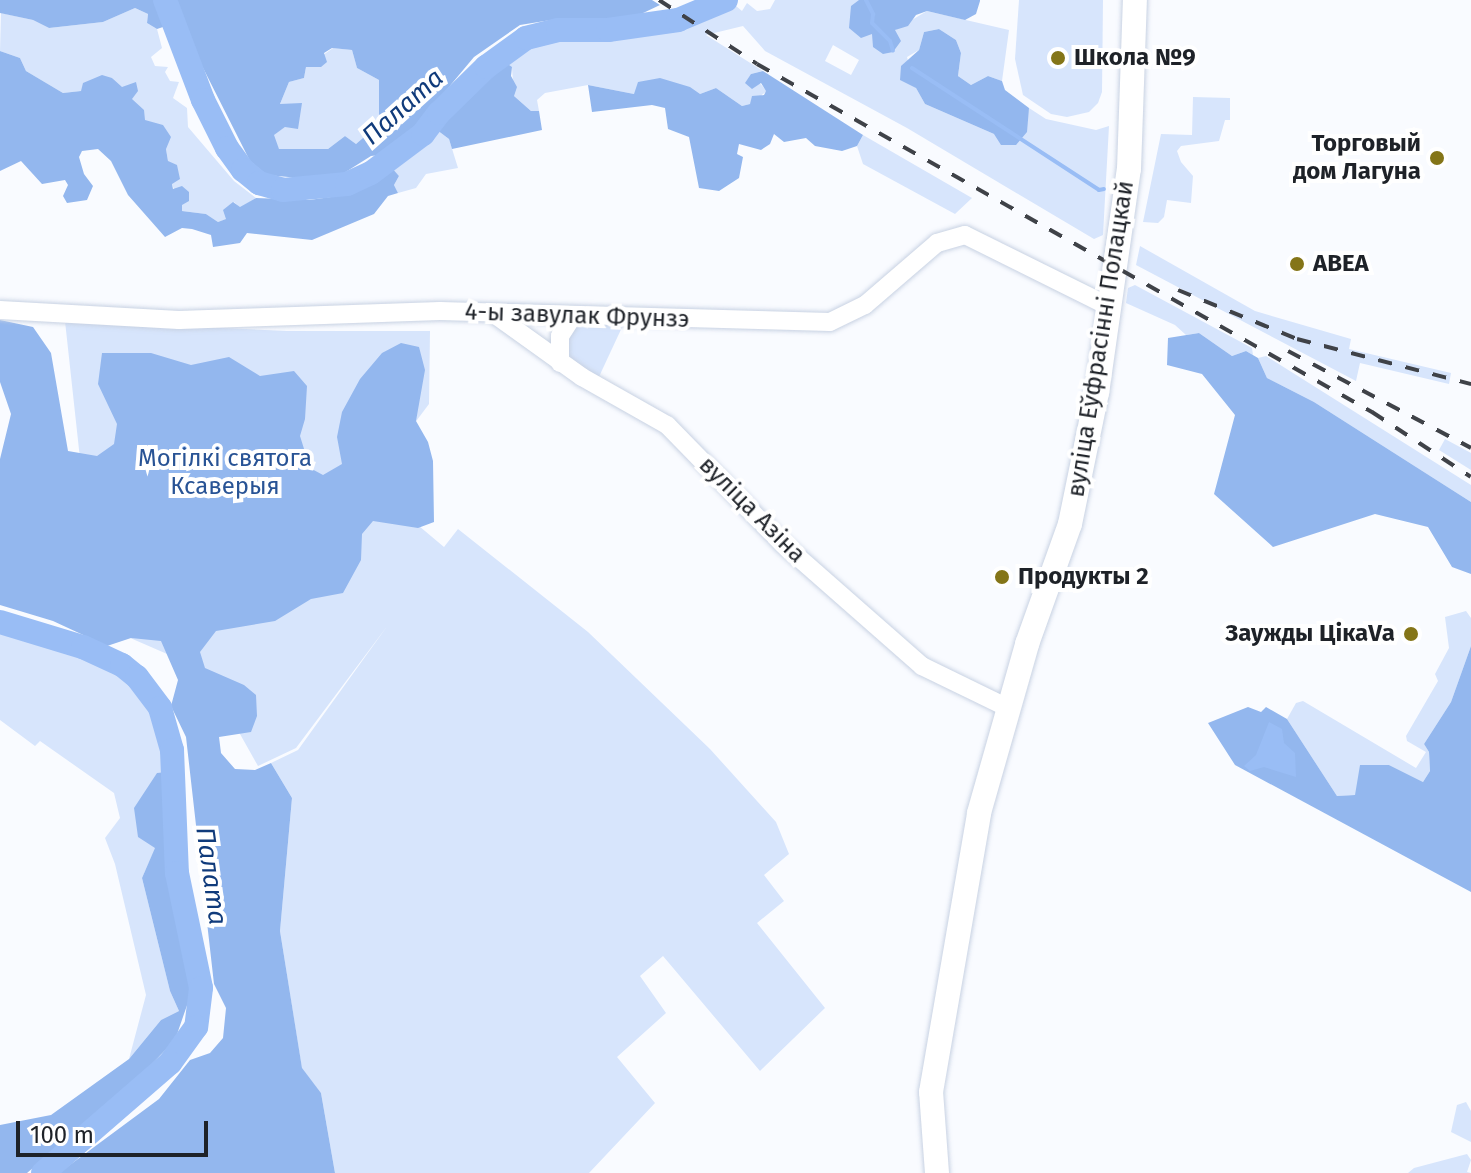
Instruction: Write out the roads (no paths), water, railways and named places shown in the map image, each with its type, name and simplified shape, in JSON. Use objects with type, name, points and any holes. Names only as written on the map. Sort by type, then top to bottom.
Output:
[{"type":"main road","name":"вуліца Еўфрасінні Полацкай","points":[[937,1173],[931,1092],[979,813],[1008,708],[1049,578],[1070,524],[1088,446],[1129,169],[1135,0]]},
{"type":"street","name":"4-ы завулак Фрунзэ","points":[[0,310],[179,320],[440,311],[830,322],[865,305],[937,243],[965,235],[1108,306]]},
{"type":"street","name":"вуліца Азіна","points":[[494,314],[560,363],[667,425],[783,544],[922,666],[1008,708]]},
{"type":"street","points":[[560,363],[560,336],[573,316]]},
{"type":"waterway","name":"Палата","points":[[165,0],[203,100],[227,148],[243,170],[259,183],[283,190],[347,184],[371,173],[423,134],[439,113],[486,67],[526,38],[558,30],[608,30],[678,20],[726,0]]},
{"type":"waterway","points":[[866,0],[873,14],[872,23],[890,41],[893,51]]},
{"type":"waterway","points":[[912,68],[1099,190],[1104,189]]},
{"type":"waterway","name":"Палата","points":[[0,622],[83,647],[122,665],[137,677],[160,708],[172,750],[177,873],[201,988],[196,1027],[170,1063],[43,1173]]},
{"type":"railway","points":[[659,0],[757,64],[1372,412],[1471,477]]},
{"type":"railway","points":[[1178,290],[1297,339],[1471,384]]},
{"type":"railway","points":[[1288,351],[1471,448]]},
{"type":"place","name":"Школа №9","points":[[1058,58]]},
{"type":"place","name":"Торговый дом Лагуна","points":[[1437,158]]},
{"type":"place","name":"АВЕА","points":[[1297,264]]},
{"type":"place","name":"Продукты 2","points":[[1002,577]]},
{"type":"place","name":"Заужды ЦікаVа","points":[[1411,634]]},
{"type":"park label","name":"Могілкі святога Ксаверыя","points":[[225,473]]}]
